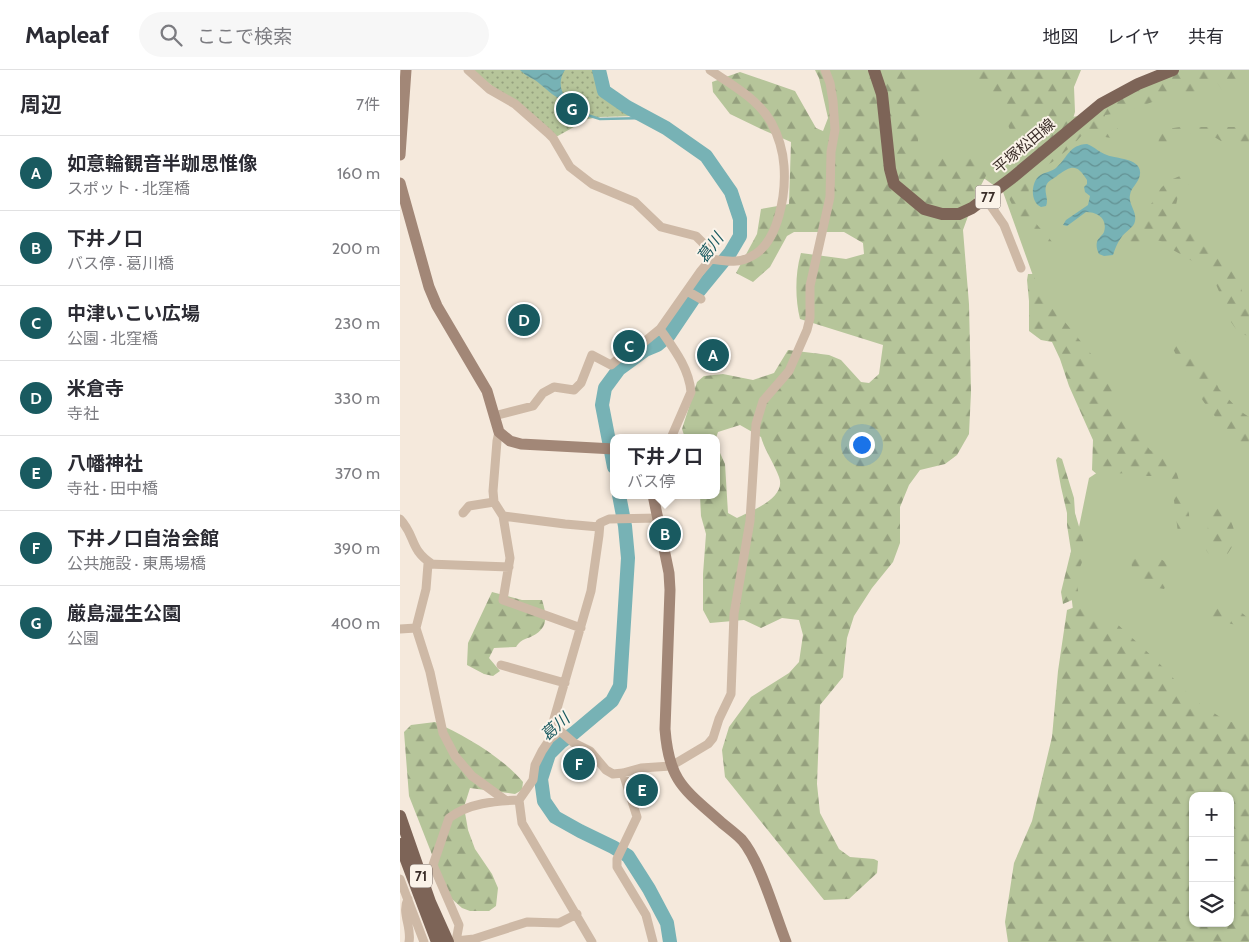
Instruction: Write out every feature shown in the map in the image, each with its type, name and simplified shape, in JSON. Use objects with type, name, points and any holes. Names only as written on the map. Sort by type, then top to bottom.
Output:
[{"type":"main road","name":"平塚松田線","points":[[874,70],[882,94],[890,169],[894,184],[924,209],[942,214],[958,214],[972,208],[986,199],[1102,104],[1138,84],[1173,70]]},
{"type":"main road","name":"71","points":[[400,816],[430,902],[437,939]]},
{"type":"main road","name":"71","points":[[400,844],[437,939]]},
{"type":"street","points":[[400,155],[402,100],[406,70]]},
{"type":"street","points":[[468,70],[489,89],[515,104],[548,133],[570,167],[592,184],[635,202],[661,227],[696,236],[707,247],[714,259],[730,262],[740,261],[759,251],[772,234],[782,205],[784,165],[777,135],[759,105],[710,70]]},
{"type":"street","points":[[658,518],[618,518],[600,523],[591,591],[554,719],[555,726],[560,732],[574,743],[590,751],[606,770],[612,774],[641,768],[671,766],[708,744],[713,738],[719,719],[731,694],[734,614],[751,513],[756,424],[764,401],[789,371],[807,330],[810,318],[810,286],[830,197],[835,118],[830,83],[825,70]]},
{"type":"street","points":[[400,183],[429,287],[487,391],[499,432],[494,474],[494,502],[503,516],[509,545],[509,568],[503,600],[581,628]]},
{"type":"street","points":[[986,199],[1004,224],[1021,268]]},
{"type":"street","points":[[494,416],[533,406],[543,393],[554,387],[574,390],[581,383],[592,355],[611,365],[625,353],[638,347],[661,330],[687,291],[714,259]]},
{"type":"street","points":[[687,291],[702,299]]},
{"type":"street","points":[[661,330],[682,359],[691,392],[673,434]]},
{"type":"street","points":[[499,432],[510,441],[521,444],[610,448]]},
{"type":"street","points":[[655,499],[669,573],[670,590],[665,729],[666,750],[676,778],[685,790],[742,840],[752,855],[786,942]]},
{"type":"street","points":[[463,513],[469,506],[494,502]]},
{"type":"street","points":[[503,516],[599,527]]},
{"type":"street","points":[[400,519],[416,550],[421,557],[432,564]]},
{"type":"street","points":[[505,800],[472,776],[455,756],[444,733],[430,672],[416,628],[426,589],[428,564],[509,568]]},
{"type":"street","points":[[400,629],[416,628]]},
{"type":"street","points":[[501,665],[565,683]]},
{"type":"street","points":[[560,732],[550,739],[542,750],[535,765],[533,780],[519,800],[522,823],[592,942]]},
{"type":"street","points":[[623,773],[637,816],[618,856],[617,867],[646,915],[653,942]]},
{"type":"street","points":[[437,939],[459,925],[433,865],[449,818],[470,806],[505,800],[519,800]]},
{"type":"street","points":[[400,879],[408,899],[437,939]]},
{"type":"street","points":[[408,899],[404,909],[409,942]]},
{"type":"street","points":[[437,939],[452,937],[438,906]]},
{"type":"street","points":[[437,939],[474,939],[527,922],[559,923],[577,914]]},
{"type":"green space","points":[[472,70],[594,70],[598,87],[607,99],[635,116],[588,119],[556,137]]},
{"type":"green space","points":[[815,70],[920,70],[918,141],[920,154],[940,157],[980,157],[992,164],[975,197],[963,230],[969,304],[971,392],[969,434],[957,455],[945,464],[920,470],[909,485],[900,507],[900,543],[893,562],[872,588],[854,616],[847,638],[843,677],[820,705],[817,784],[820,813],[839,849],[850,857],[878,861],[877,873],[849,899],[824,900],[725,777],[722,750],[729,727],[751,697],[789,673],[799,662],[803,635],[799,620],[782,618],[761,628],[744,620],[710,623],[703,610],[706,534],[701,516],[700,499],[720,499],[720,453],[725,464],[728,513],[737,518],[766,503],[773,497],[780,485],[779,477],[761,437],[740,425],[718,432],[717,434],[684,434],[682,429],[697,382],[704,376],[723,374],[753,380],[774,373],[788,350],[829,355],[841,360],[861,382],[869,383],[879,374],[883,345],[800,319],[797,303],[796,286],[801,253],[846,259],[864,254],[863,243],[844,232],[794,232],[787,236],[770,267],[753,282],[736,273],[757,234],[761,209],[789,204],[791,142],[730,114],[713,92],[712,82],[740,72],[795,91],[816,128],[823,131],[828,118],[819,78]]},
{"type":"green space","points":[[901,70],[1034,70],[1064,118],[1093,114],[1219,70],[1249,70],[1249,754],[1073,610],[1070,585],[1089,478],[1110,464],[1046,312],[1003,192],[985,179],[930,189],[909,156]]},
{"type":"green space","points":[[964,70],[1081,70],[1074,87],[1075,112],[1072,122],[1047,144],[1006,169],[1003,164],[1002,154],[1010,130],[1003,112]]},
{"type":"green space","points":[[1177,70],[1249,70],[1249,83],[1231,87],[1227,90],[1222,90],[1218,84],[1213,84],[1208,89],[1160,99],[1126,112],[1105,115],[1105,119],[1122,132],[1122,136],[1109,138],[1087,132],[1031,179],[1029,186],[1029,211],[1056,248],[1055,252],[1050,250],[1027,230],[1017,215],[1007,194],[1006,184],[1098,109]]},
{"type":"green space","points":[[1180,127],[1239,127],[1249,129],[1249,154],[1236,145],[1221,141],[1206,132],[1185,134],[1175,142],[1165,145],[1158,143],[1160,134],[1167,129]]},
{"type":"green space","points":[[1187,173],[1191,175],[1189,184],[1178,196],[1176,205],[1178,220],[1200,243],[1228,266],[1240,283],[1244,299],[1249,308],[1249,336],[1242,333],[1231,322],[1215,283],[1196,264],[1160,241],[1151,240],[1128,248],[1127,243],[1130,234],[1137,227],[1161,188],[1168,181]]},
{"type":"green space","points":[[1028,274],[1033,274],[1044,301],[1060,316],[1096,360],[1113,388],[1115,404],[1139,436],[1150,450],[1170,460],[1177,474],[1189,514],[1190,529],[1187,535],[1183,537],[1178,533],[1172,484],[1167,476],[1141,476],[1126,473],[1098,475],[1092,470],[1093,440],[1069,386],[1060,359],[1052,342],[1041,340],[1029,331]]},
{"type":"green space","points":[[1172,333],[1178,334],[1207,364],[1219,389],[1240,411],[1249,417],[1249,449],[1229,432],[1197,392],[1192,380],[1174,351],[1171,340]]},
{"type":"green space","points":[[1058,457],[1062,459],[1074,498],[1075,513],[1083,540],[1085,555],[1076,577],[1079,597],[1063,604],[1061,592],[1071,551],[1067,513],[1056,460]]},
{"type":"green space","points":[[1211,503],[1223,507],[1233,526],[1235,537],[1231,549],[1226,556],[1210,556],[1206,550],[1208,525],[1205,507]]},
{"type":"green space","points":[[1138,555],[1159,559],[1171,567],[1174,572],[1164,589],[1147,586],[1133,575],[1131,561]]},
{"type":"green space","points":[[492,592],[522,600],[542,600],[545,609],[545,623],[540,631],[523,640],[516,647],[494,648],[489,658],[500,671],[493,676],[484,674],[467,665],[468,643]]},
{"type":"green space","points":[[1215,602],[1225,603],[1237,609],[1249,619],[1249,627],[1203,616],[1201,612]]},
{"type":"green space","points":[[1083,604],[1099,619],[1115,622],[1156,660],[1194,700],[1220,717],[1239,725],[1249,726],[1249,942],[1008,942],[1005,922],[1014,863],[1032,821],[1052,737],[1058,671],[1067,610]]},
{"type":"green space","points":[[435,722],[493,755],[523,782],[522,790],[515,794],[470,788],[464,807],[468,830],[475,849],[492,874],[498,888],[496,906],[489,911],[470,911],[462,908],[452,899],[440,875],[409,796],[404,732],[411,725]]},
{"type":"water","points":[[520,70],[565,70],[561,78],[561,85],[567,100],[556,97]]},
{"type":"water","points":[[1087,144],[1104,154],[1133,162],[1140,169],[1139,177],[1130,195],[1130,201],[1135,214],[1134,223],[1116,246],[1113,255],[1104,256],[1099,254],[1097,242],[1105,227],[1103,220],[1098,215],[1086,212],[1067,226],[1063,225],[1066,220],[1088,205],[1090,196],[1085,192],[1084,187],[1087,184],[1087,180],[1080,171],[1074,168],[1067,169],[1048,182],[1046,186],[1046,206],[1041,207],[1037,205],[1033,197],[1034,183],[1039,176],[1055,169],[1072,149]]},
{"type":"waterway","name":"葛川","points":[[599,70],[604,91],[627,107],[666,128],[706,156],[731,192],[740,219],[740,236],[730,253],[698,292],[669,335],[657,345],[645,350],[619,369],[605,388],[602,405],[610,446]]},
{"type":"waterway","points":[[567,100],[584,114],[600,119],[647,118]]},
{"type":"waterway","name":"葛川","points":[[620,499],[628,558],[620,686],[612,701],[549,754],[541,779],[544,801],[555,817],[628,856],[649,889],[667,923],[670,942]]},
{"type":"place","name":"厳島湿生公園","points":[[572,109]]},
{"type":"place","name":"米倉寺","points":[[524,320]]},
{"type":"place","name":"中津いこい広場","points":[[629,346]]},
{"type":"place","name":"如意輪観音半跏思惟像","points":[[713,355]]},
{"type":"place","name":"下井ノ口","points":[[665,534]]},
{"type":"place","name":"下井ノ口自治会館","points":[[579,764]]},
{"type":"place","name":"八幡神社","points":[[642,790]]}]
